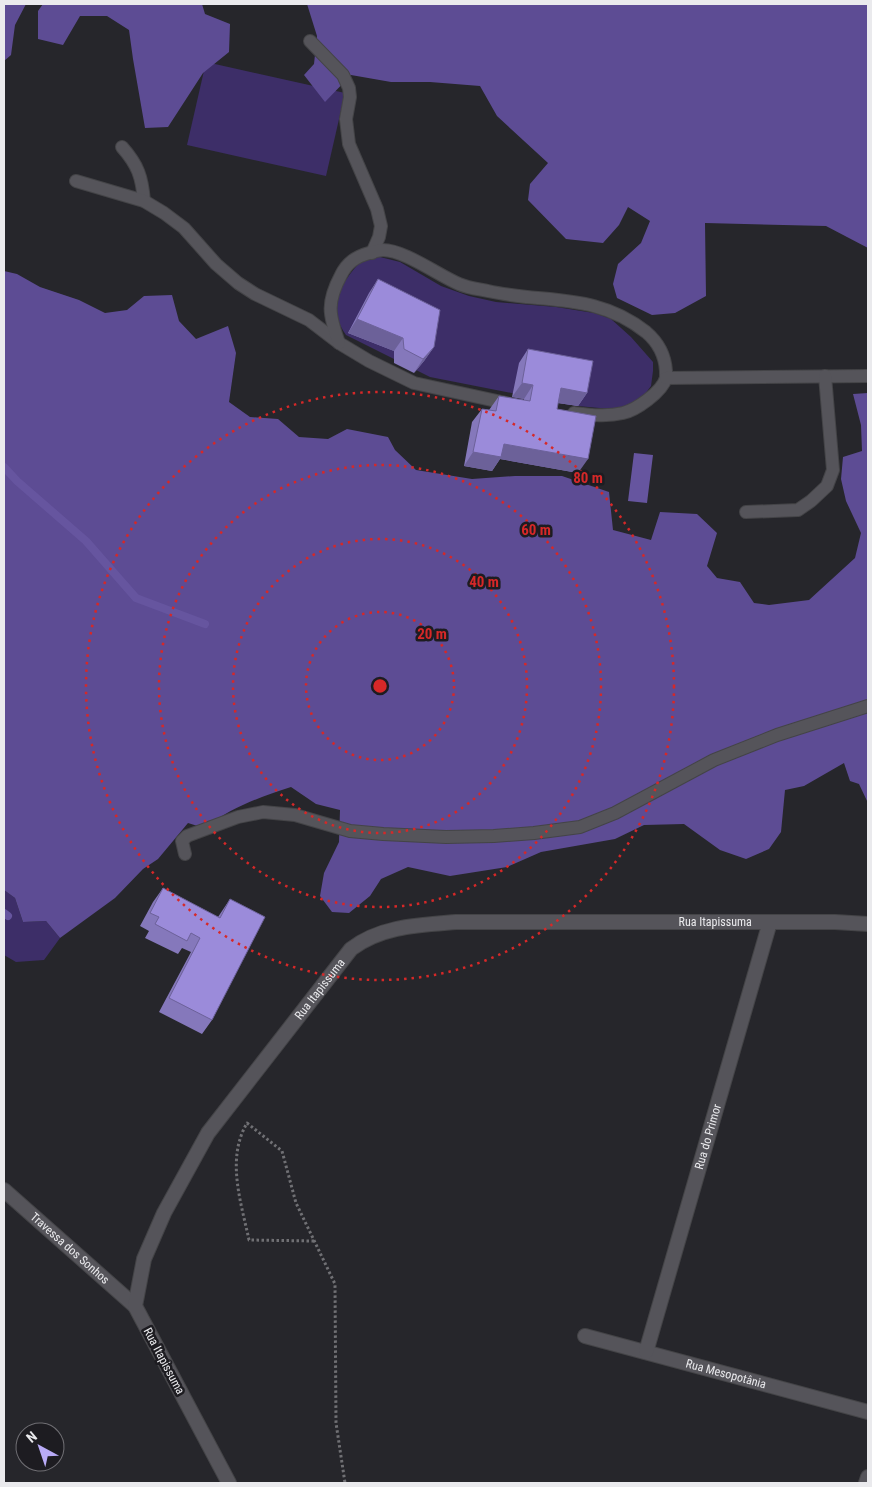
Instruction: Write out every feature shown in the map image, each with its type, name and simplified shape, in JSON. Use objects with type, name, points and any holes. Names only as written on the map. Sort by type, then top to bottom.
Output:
[{"type":"street","name":"Rua Itapissuma","points":[[228,1483],[135,1306],[144,1259],[164,1213],[208,1133],[351,949],[363,940],[386,930],[456,922],[835,922],[868,924]]},
{"type":"street","name":"Rua do Primor","points":[[646,1352],[770,922]]},
{"type":"street","name":"Travessa dos Sonhos","points":[[4,1190],[135,1306]]},
{"type":"street","name":"Rua Mesopotânia","points":[[585,1336],[868,1412]]},
{"type":"street","points":[[866,1483],[868,1477]]},
{"type":"lane","points":[[310,41],[343,75],[349,88],[350,97],[346,119],[349,144],[377,208],[381,226],[379,237],[372,253]]},
{"type":"lane","points":[[122,147],[133,159],[138,169],[144,201]]},
{"type":"lane","points":[[76,180],[144,201],[164,213],[184,228],[216,264],[238,283],[255,294],[309,320],[339,343],[369,361],[414,383],[523,405]]},
{"type":"lane","points":[[339,343],[330,319],[330,299],[336,285],[347,264],[361,255],[383,250],[398,253],[461,285],[491,292],[582,303],[613,312],[648,334],[660,347],[665,358],[666,378],[659,389],[648,400],[624,413],[598,416],[560,411]]},
{"type":"lane","points":[[746,512],[798,510],[827,486],[833,470],[825,376]]},
{"type":"lane","points":[[666,378],[868,376]]},
{"type":"lane","points":[[185,854],[182,841],[187,836],[238,817],[263,812],[295,815],[350,831],[446,837],[494,836],[580,827],[615,813],[714,760],[868,706]]},
{"type":"path","points":[[314,1241],[249,1240],[236,1176],[240,1136],[247,1123],[282,1151],[296,1203],[314,1241],[334,1284],[336,1423],[345,1483]]},
{"type":"shaded area","points":[[4,4],[26,4],[15,25],[11,55],[4,61]]},
{"type":"shaded area","points":[[43,4],[202,4],[205,14],[230,24],[229,52],[203,73],[168,127],[145,128],[129,30],[107,16],[80,16],[63,45],[38,39],[38,11]]},
{"type":"shaded area","points":[[307,4],[868,4],[868,248],[826,226],[705,223],[706,296],[675,313],[652,315],[617,298],[613,284],[618,264],[641,243],[650,221],[628,207],[619,225],[603,243],[566,239],[528,200],[530,184],[548,163],[497,116],[480,86],[430,82],[391,82],[351,75],[325,102],[304,75],[314,64],[317,36]]},
{"type":"shaded area","points":[[206,62],[345,93],[326,176],[187,145]]},
{"type":"shaded area","points":[[380,257],[400,262],[441,286],[469,296],[496,302],[556,307],[594,313],[611,319],[631,337],[653,362],[651,386],[642,398],[625,408],[610,409],[578,406],[430,377],[346,335],[338,320],[336,313],[337,299],[348,277],[361,262],[369,258]]},
{"type":"shaded area","points":[[4,271],[17,274],[40,287],[79,300],[105,313],[127,310],[144,296],[172,295],[179,321],[196,339],[228,326],[236,353],[229,402],[250,417],[278,419],[299,437],[328,439],[347,429],[388,437],[395,450],[416,470],[472,479],[515,476],[562,476],[609,492],[613,530],[651,540],[660,512],[697,514],[717,533],[707,566],[717,578],[740,582],[754,603],[769,605],[809,600],[855,558],[861,533],[846,501],[841,479],[843,457],[862,451],[861,425],[853,394],[868,393],[868,803],[859,784],[850,781],[844,763],[804,786],[785,790],[781,832],[769,849],[746,859],[720,850],[684,824],[644,825],[615,839],[541,852],[507,867],[450,876],[408,867],[381,879],[370,896],[349,913],[332,912],[320,896],[324,873],[339,842],[340,810],[316,804],[291,787],[246,804],[225,814],[204,828],[188,823],[158,859],[143,869],[115,898],[60,938],[46,921],[23,922],[15,898],[4,890]]},
{"type":"shaded area","points":[[634,453],[653,455],[647,503],[628,501]]},
{"type":"shaded area","points":[[4,890],[15,898],[23,922],[46,921],[60,938],[44,960],[16,962],[4,955]]},
{"type":"building","points":[[378,279],[440,310],[434,347],[423,359],[404,349],[403,338],[357,319]]},
{"type":"building","points":[[528,349],[593,361],[587,393],[561,388],[557,409],[596,416],[588,459],[504,444],[501,457],[473,452],[482,409],[496,411],[499,396],[530,401],[533,385],[522,383]]},
{"type":"building","points":[[163,888],[220,918],[230,899],[265,917],[212,1020],[169,998],[200,938],[191,933],[187,941],[155,924],[159,917],[150,913]]},
{"type":"waterway","points":[[4,467],[17,481],[86,541],[136,598],[205,624]]},
{"type":"waterway","points":[[4,913],[8,916]]}]
